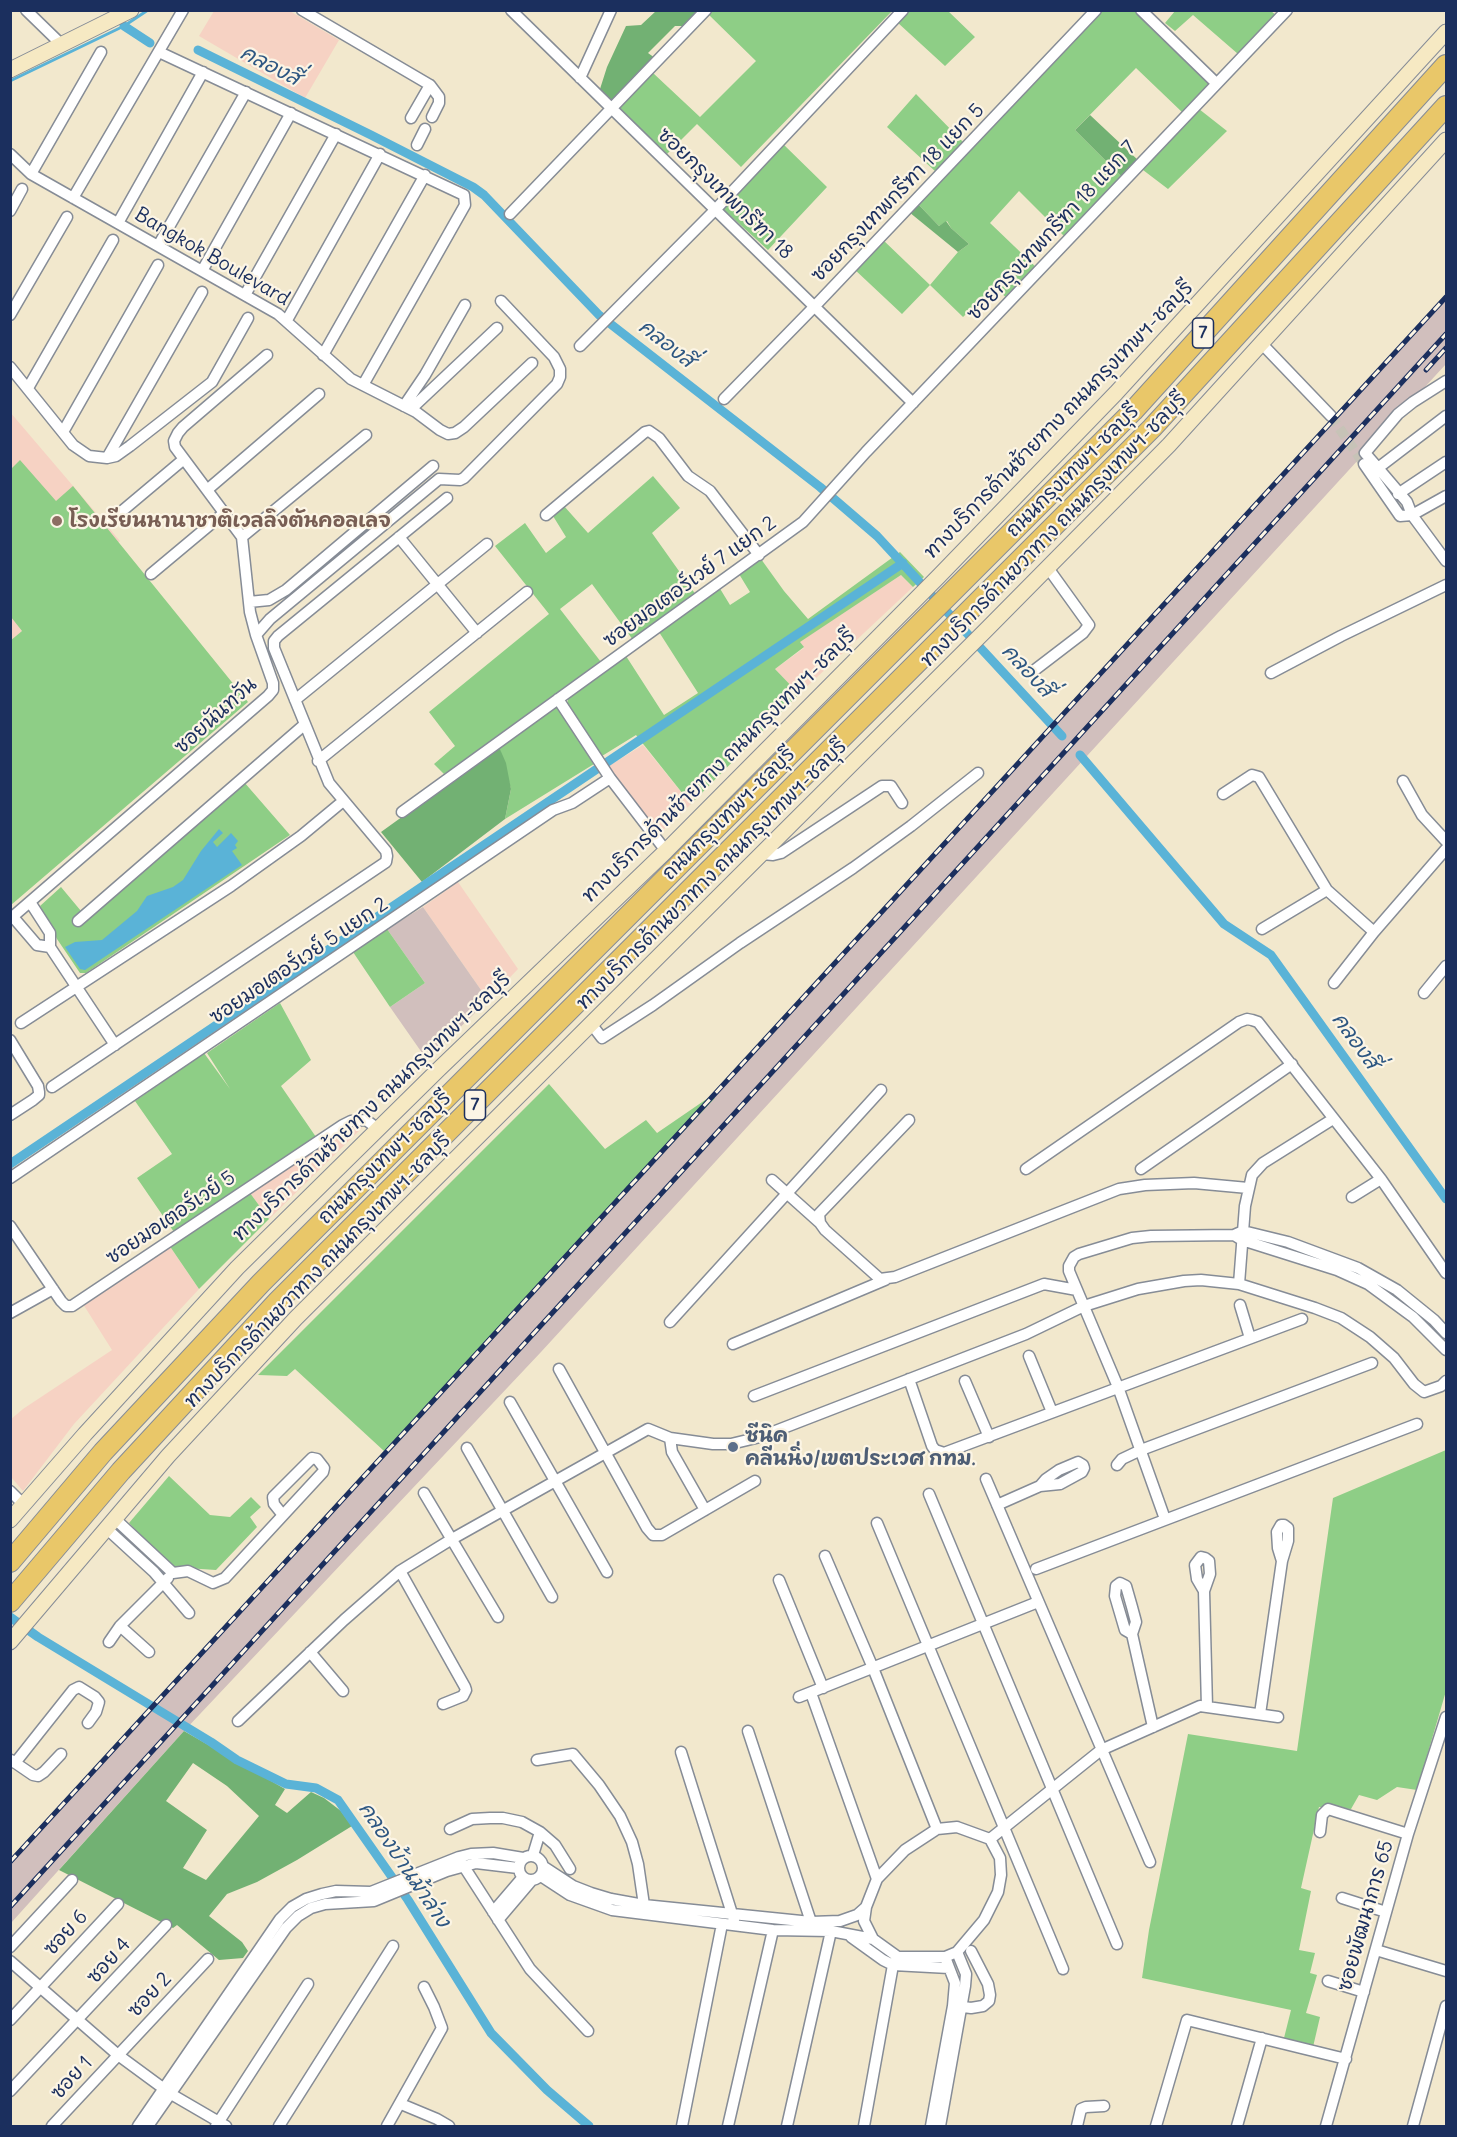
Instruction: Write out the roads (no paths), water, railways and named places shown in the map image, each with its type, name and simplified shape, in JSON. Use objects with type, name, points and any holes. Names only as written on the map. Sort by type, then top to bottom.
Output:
[{"type":"highway","name":"ถนนกรุงเทพฯ-ชลบุรี","points":[[10,1562],[103,1452],[261,1283],[1133,411],[1446,65]]},
{"type":"highway","name":"ถนนกรุงเทพฯ-ชลบุรี","points":[[10,1602],[121,1471],[278,1301],[1152,428],[1446,106]]},
{"type":"main road","points":[[10,70],[131,10]]},
{"type":"main road","name":"ทางบริการด้านซ้ายทาง ถนนกรุงเทพฯ-ชลบุรี","points":[[10,1520],[85,1434],[237,1268],[666,851],[939,576],[1116,393],[1446,32]]},
{"type":"main road","name":"ทางบริการด้านขวาทาง ถนนกรุงเทพฯ-ชลบุรี","points":[[10,1642],[168,1456],[296,1318],[1048,568],[1169,444],[1262,344],[1446,140]]},
{"type":"street","points":[[26,10],[62,45]]},
{"type":"street","points":[[73,198],[183,10]]},
{"type":"street","points":[[302,10],[430,85],[439,96],[439,103],[432,117]]},
{"type":"street","name":"ซอยกรุงเทพกรีฑา 18","points":[[511,10],[913,403]]},
{"type":"street","points":[[580,78],[611,10]]},
{"type":"street","points":[[510,214],[706,10]]},
{"type":"street","points":[[580,346],[715,210],[903,10]]},
{"type":"street","name":"ซอยกรุงเทพกรีฑา 18 แยก 5","points":[[724,399],[1096,10]]},
{"type":"street","points":[[1141,10],[1216,83]]},
{"type":"street","name":"ซอยกรุงเทพกรีฑา 18 แยก 7","points":[[836,486],[1287,10]]},
{"type":"street","points":[[31,174],[100,52]]},
{"type":"street","points":[[159,52],[426,175],[464,195],[465,205],[363,385]]},
{"type":"street","points":[[117,223],[203,72]]},
{"type":"street","points":[[411,118],[430,85]]},
{"type":"street","points":[[158,246],[246,92]]},
{"type":"street","points":[[202,271],[291,112]]},
{"type":"street","points":[[417,145],[425,129]]},
{"type":"street","points":[[245,295],[336,134]]},
{"type":"street","name":"Bangkok Boulevard","points":[[10,154],[31,174],[287,320],[342,372],[408,407],[448,434],[455,433],[464,427],[532,363]]},
{"type":"street","points":[[287,320],[380,154]]},
{"type":"street","points":[[323,355],[426,175]]},
{"type":"street","points":[[10,211],[22,189]]},
{"type":"street","points":[[10,315],[67,217]]},
{"type":"street","points":[[28,388],[113,240]]},
{"type":"street","points":[[63,432],[158,265]]},
{"type":"street","points":[[106,458],[202,291]]},
{"type":"street","points":[[256,635],[270,619],[439,479],[460,480],[464,478],[557,384],[560,369],[554,357],[501,301]]},
{"type":"street","points":[[408,407],[465,305]]},
{"type":"street","points":[[10,367],[81,451],[89,456],[106,458],[116,456],[212,381],[248,318]]},
{"type":"street","points":[[408,407],[497,328]]},
{"type":"street","points":[[1262,344],[1331,416]]},
{"type":"street","points":[[267,355],[178,433],[174,441],[175,447],[242,537],[366,435]]},
{"type":"street","points":[[1446,381],[1398,414],[1365,453],[1407,502],[1412,515],[1446,561]]},
{"type":"street","points":[[207,490],[319,394]]},
{"type":"street","points":[[1378,468],[1446,416]]},
{"type":"street","points":[[546,515],[649,431],[659,438],[688,476],[710,491],[759,555]]},
{"type":"street","points":[[109,522],[184,459]]},
{"type":"street","points":[[1398,494],[1446,462]]},
{"type":"street","points":[[1364,464],[1400,516],[1412,515],[1446,496]]},
{"type":"street","points":[[249,602],[269,600],[286,590],[433,466]]},
{"type":"street","name":"ซอยมอเตอร์เวย์ 7 แยก 2","points":[[402,812],[803,522],[836,486]]},
{"type":"street","points":[[52,1088],[386,862],[386,851],[342,802],[329,783],[318,761],[274,648],[274,641],[447,498]]},
{"type":"street","points":[[151,574],[224,513]]},
{"type":"street","name":"ซอยนันทวัน","points":[[50,947],[37,945],[12,918],[273,690],[273,683],[256,635],[249,602],[242,537]]},
{"type":"street","points":[[399,537],[477,633]]},
{"type":"street","points":[[295,700],[486,544]]},
{"type":"street","points":[[1036,669],[1083,633],[1089,625],[1048,568]]},
{"type":"street","points":[[1271,673],[1446,585]]},
{"type":"street","points":[[318,761],[527,592]]},
{"type":"street","points":[[558,699],[608,776],[666,851]]},
{"type":"street","points":[[78,921],[304,725]]},
{"type":"street","points":[[592,1025],[602,1038],[653,1005],[740,943],[802,904],[870,856],[978,773]]},
{"type":"street","points":[[1223,794],[1252,775],[1259,777],[1327,890],[1374,932]]},
{"type":"street","name":"ซอยมอเตอร์เวย์ 5 แยก 2","points":[[10,1178],[553,810],[572,803],[608,776]]},
{"type":"street","points":[[1403,781],[1422,815],[1446,841]]},
{"type":"street","points":[[762,854],[781,853],[882,786],[891,786],[902,803]]},
{"type":"street","points":[[21,1023],[231,886],[301,836],[342,802]]},
{"type":"street","points":[[1334,983],[1374,932],[1446,849]]},
{"type":"street","points":[[1262,929],[1327,890]]},
{"type":"street","name":"ซอยนันทวัน","points":[[30,902],[50,933],[50,947],[115,1045]]},
{"type":"street","points":[[1424,993],[1446,966]]},
{"type":"street","points":[[1026,1169],[1239,1022],[1247,1019],[1258,1022],[1292,1064],[1381,1179],[1446,1273]]},
{"type":"street","points":[[10,1040],[38,1086],[39,1095],[10,1115]]},
{"type":"street","points":[[1142,1169],[1292,1064]]},
{"type":"street","points":[[670,1322],[882,1090]]},
{"type":"street","points":[[1239,1284],[1240,1235],[1252,1175],[1263,1163],[1333,1119]]},
{"type":"street","name":"ซอยมอเตอร์เวย์ 5","points":[[10,1226],[64,1304],[72,1306],[343,1125],[351,1121],[366,1120],[378,1129]]},
{"type":"street","points":[[820,1223],[821,1210],[909,1120]]},
{"type":"street","points":[[1352,1197],[1381,1179]]},
{"type":"street","points":[[772,1180],[877,1277],[885,1280]]},
{"type":"street","points":[[733,1344],[885,1280],[1119,1190],[1145,1185],[1194,1183],[1248,1188]]},
{"type":"street","points":[[1240,1235],[1337,1270],[1368,1284],[1413,1317],[1446,1350]]},
{"type":"street","points":[[1166,1519],[1118,1387],[1077,1290],[1069,1266],[1074,1257],[1112,1243],[1151,1236],[1240,1235],[1288,1242],[1358,1268],[1397,1290],[1434,1320],[1446,1333]]},
{"type":"street","points":[[237,1721],[400,1571],[452,1539],[648,1429],[670,1438],[693,1443],[732,1444],[760,1437],[1026,1334],[1084,1306],[1138,1289],[1201,1280],[1239,1284],[1341,1318],[1388,1352],[1414,1384],[1424,1392],[1441,1386],[1446,1381]]},
{"type":"street","points":[[754,1396],[1044,1284],[1077,1290]]},
{"type":"street","points":[[10,1313],[53,1289]]},
{"type":"street","points":[[1240,1305],[1250,1338]]},
{"type":"street","points":[[909,1379],[929,1441],[935,1450],[944,1453],[1302,1319]]},
{"type":"street","points":[[1029,1356],[1052,1412]]},
{"type":"street","points":[[1116,1465],[1122,1459],[1141,1450],[1372,1363]]},
{"type":"street","points":[[559,1369],[653,1535],[662,1535],[754,1481]]},
{"type":"street","points":[[965,1381],[989,1437]]},
{"type":"street","points":[[510,1402],[606,1572]]},
{"type":"street","points":[[1036,1569],[1417,1424]]},
{"type":"street","points":[[670,1438],[672,1452],[705,1510]]},
{"type":"street","points":[[467,1448],[552,1597]]},
{"type":"street","points":[[109,1642],[120,1626],[173,1573],[188,1571],[207,1581],[218,1582],[225,1578],[323,1472],[324,1468],[317,1459],[312,1458],[273,1497],[274,1504],[282,1514]]},
{"type":"street","points":[[986,1479],[1150,1862]]},
{"type":"street","points":[[998,1505],[1040,1486]]},
{"type":"street","points":[[10,1491],[24,1505]]},
{"type":"street","points":[[424,1492],[498,1617]]},
{"type":"street","points":[[929,1494],[1117,1944]]},
{"type":"street","points":[[110,1523],[173,1573]]},
{"type":"street","points":[[110,1523],[189,1613]]},
{"type":"street","points":[[877,1523],[1062,1969]]},
{"type":"street","points":[[825,1556],[873,1668],[937,1829]]},
{"type":"street","points":[[1260,1714],[1282,1561]]},
{"type":"street","points":[[400,1571],[466,1690],[463,1696],[443,1704]]},
{"type":"street","points":[[779,1580],[823,1688]]},
{"type":"street","points":[[1204,1591],[1207,1707]]},
{"type":"street","points":[[799,1697],[1038,1602]]},
{"type":"street","points":[[120,1626],[149,1652]]},
{"type":"street","points":[[1132,1634],[1153,1727]]},
{"type":"street","points":[[310,1652],[343,1692]]},
{"type":"street","points":[[61,1754],[38,1776],[13,1761],[73,1690],[79,1687],[99,1702],[88,1724]]},
{"type":"street","points":[[811,1693],[877,1879]]},
{"type":"street","points":[[990,1839],[1101,1750],[1200,1706],[1278,1717]]},
{"type":"street","name":"ซอยพัฒนาการ 65","points":[[1326,2127],[1408,1834],[1446,1717]]},
{"type":"street","points":[[748,1731],[811,1922]]},
{"type":"street","points":[[681,1752],[734,1920]]},
{"type":"street","points":[[537,1760],[573,1754],[599,1785],[620,1816],[632,1842],[644,1905]]},
{"type":"street","points":[[1320,1832],[1322,1815],[1328,1809],[1408,1834]]},
{"type":"street","points":[[450,1829],[472,1820],[504,1818],[522,1822],[544,1835],[560,1851],[570,1869]]},
{"type":"street","points":[[957,1827],[990,1839],[1000,1858],[1001,1875],[998,1892],[984,1920],[957,1952],[945,1957],[896,1961],[873,1939],[864,1921],[866,1907],[877,1879],[905,1850],[937,1829],[957,1827]]},
{"type":"street","points":[[495,1916],[532,1868],[544,1835]]},
{"type":"street","points":[[460,1862],[531,1969],[588,2031]]},
{"type":"street","points":[[138,2127],[286,1928],[298,1916],[310,1908],[325,1904],[372,1897],[460,1862],[532,1868],[611,1899],[734,1920],[773,1930],[831,1931],[873,1939]]},
{"type":"street","points":[[532,1868],[570,1895],[612,1910],[722,1924],[734,1920],[840,1921],[856,1915],[866,1907]]},
{"type":"street","points":[[10,1947],[72,1880]]},
{"type":"street","points":[[1342,1899],[1386,1912]]},
{"type":"street","name":"ซอย 6","points":[[10,2020],[118,1904]]},
{"type":"street","points":[[682,2127],[722,1924]]},
{"type":"street","name":"ซอย 4","points":[[10,2091],[166,1925]]},
{"type":"street","points":[[728,2127],[773,1930]]},
{"type":"street","points":[[787,2127],[831,1931]]},
{"type":"street","points":[[849,1935],[870,1952],[896,1961],[950,1968]]},
{"type":"street","points":[[279,2127],[393,1946]]},
{"type":"street","points":[[1376,1950],[1446,1971]]},
{"type":"street","points":[[958,2006],[971,2008],[983,2006],[989,2001],[988,1984],[971,1951]]},
{"type":"street","points":[[931,2127],[966,1974],[957,1952]]},
{"type":"street","points":[[940,2127],[958,2006],[955,1983],[945,1957]]},
{"type":"street","name":"ซอย 2","points":[[118,2055],[208,1959]]},
{"type":"street","points":[[10,1961],[118,2055],[167,2091],[220,2125],[308,1984]]},
{"type":"street","points":[[864,2127],[896,1961]]},
{"type":"street","points":[[1328,1982],[1364,1992]]},
{"type":"street","points":[[387,2127],[442,2028],[424,1987]]},
{"type":"street","points":[[1413,2127],[1446,2006]]},
{"type":"street","points":[[1156,2127],[1187,2020],[1346,2059]]},
{"type":"street","points":[[1237,2127],[1262,2038]]},
{"type":"street","name":"ซอย 1","points":[[52,2127],[118,2055]]},
{"type":"street","points":[[148,2127],[167,2091]]},
{"type":"street","points":[[400,2104],[437,2119],[449,2127]]},
{"type":"street","points":[[1077,2127],[1081,2109],[1104,2106]]},
{"type":"water","points":[[219,829],[223,833],[213,842],[217,847],[231,833],[238,841],[235,845],[237,848],[232,851],[242,865],[85,970],[80,969],[65,947],[75,942],[102,940],[137,911],[147,896],[173,887],[183,880],[201,851]]},
{"type":"waterway","points":[[10,81],[124,26],[148,10]]},
{"type":"waterway","name":"คลองสี่","points":[[124,26],[150,43]]},
{"type":"waterway","name":"คลองสี่","points":[[198,50],[371,135],[473,187],[484,195],[599,315],[820,487],[877,536],[1062,736]]},
{"type":"waterway","points":[[10,1164],[903,563]]},
{"type":"waterway","name":"คลองสี่","points":[[1080,755],[1224,924],[1271,955],[1446,1199]]},
{"type":"waterway","name":"คลองบ้านม้าล่าง","points":[[10,1617],[38,1637],[237,1760],[286,1784],[316,1788],[338,1800],[408,1900],[491,2033],[547,2090],[589,2126]]},
{"type":"tunnel","points":[[1331,416],[1364,464]]},
{"type":"railway","points":[[10,1862],[1446,297]]},
{"type":"railway","points":[[10,1907],[1446,334]]},
{"type":"railway","points":[[1426,370],[1446,348]]},
{"type":"place","name":"โรงเรียนนานาชาติเวลลิงตันคอลเลจ","points":[[57,521]]},
{"type":"place","name":"ซีนิค คลีนนิ่ง/เขตประเวศ กทม.","points":[[733,1447]]}]
